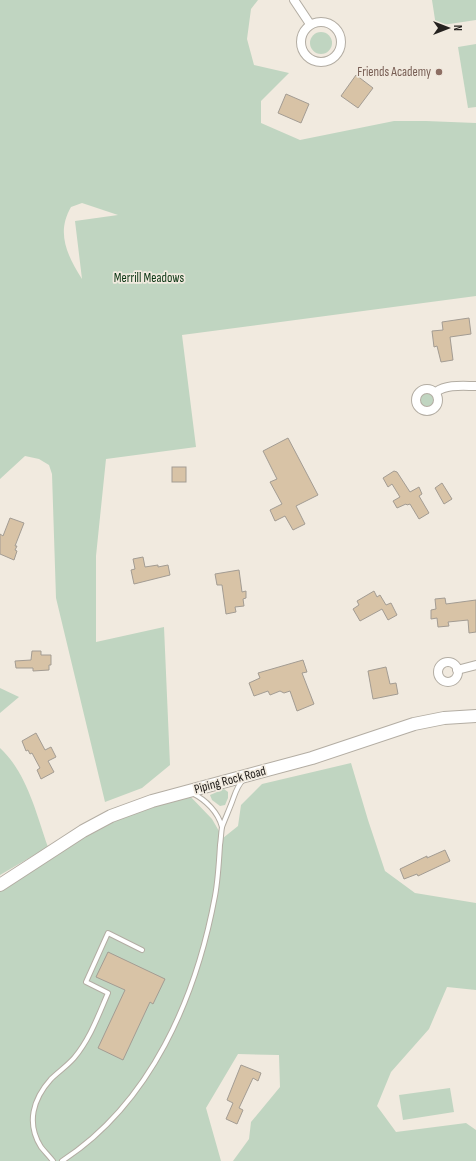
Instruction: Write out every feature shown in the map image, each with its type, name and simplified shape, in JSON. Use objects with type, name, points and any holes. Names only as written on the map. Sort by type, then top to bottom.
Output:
[{"type":"street","points":[[294,0],[310,24]]},
{"type":"street","points":[[320,22],[327,23],[337,30],[341,43],[340,50],[331,60],[318,63],[306,57],[302,51],[300,45],[301,38],[306,28],[310,24],[320,22]]},
{"type":"street","points":[[436,392],[456,386],[476,386]]},
{"type":"street","points":[[457,670],[476,665]]},
{"type":"street","name":"Piping Rock Road","points":[[0,885],[83,831],[110,816],[152,801],[312,758],[414,724],[444,718],[476,716]]},
{"type":"lane","points":[[62,1161],[92,1139],[129,1101],[152,1069],[177,1022],[198,967],[208,926],[215,895],[222,828],[237,788],[248,775]]},
{"type":"lane","points":[[188,791],[204,801],[213,810],[220,820],[222,828]]},
{"type":"lane","points":[[53,1161],[41,1146],[36,1135],[33,1120],[34,1106],[40,1092],[52,1078],[73,1060],[85,1043],[108,993],[86,982],[108,933],[142,950]]},
{"type":"green space","name":"Merrill Meadows","points":[[0,0],[258,0],[251,9],[247,39],[254,65],[289,73],[261,101],[261,123],[300,140],[394,121],[476,123],[476,296],[182,335],[196,447],[106,459],[96,556],[96,642],[164,627],[170,765],[142,788],[105,802],[56,598],[52,474],[49,465],[39,459],[25,456],[0,479]],"holes":[[[82,203],[118,215],[75,221],[82,279],[68,253],[65,244],[64,226],[71,207]]]},
{"type":"green space","points":[[432,0],[476,0],[476,20],[436,26]]},
{"type":"green space","points":[[321,32],[329,35],[332,43],[329,51],[321,54],[313,51],[310,43],[313,35]]},
{"type":"green space","points":[[476,44],[476,107],[468,108],[458,47]]},
{"type":"green space","points":[[427,392],[433,394],[435,400],[433,406],[427,408],[421,406],[419,400],[421,394]]},
{"type":"green space","points":[[0,688],[19,697],[0,713]]},
{"type":"green space","points":[[0,748],[17,769],[24,781],[35,807],[48,847],[0,875]]},
{"type":"green space","points":[[351,763],[385,871],[415,893],[476,903],[476,990],[447,987],[429,1029],[391,1072],[377,1106],[396,1132],[466,1123],[476,1130],[476,1161],[233,1161],[249,1139],[251,1122],[280,1087],[279,1055],[238,1054],[206,1108],[221,1161],[0,1161],[0,885],[109,820],[188,794],[212,819],[223,838],[238,826],[241,805],[262,784]]},
{"type":"green space","points":[[224,789],[228,792],[228,798],[225,805],[220,806],[212,800],[210,795]]},
{"type":"green space","points":[[450,1088],[454,1112],[403,1120],[399,1095]]},
{"type":"building","points":[[356,75],[373,88],[358,108],[341,96]]},
{"type":"building","points":[[286,94],[309,104],[301,123],[278,113]]},
{"type":"building","points":[[469,318],[471,334],[450,337],[453,360],[441,362],[437,346],[434,347],[432,331],[443,330],[442,322]]},
{"type":"building","points":[[288,438],[318,495],[296,506],[305,524],[293,530],[285,516],[275,521],[270,510],[282,504],[270,482],[277,479],[263,451]]},
{"type":"building","points":[[172,467],[186,467],[186,482],[172,482]]},
{"type":"building","points":[[394,471],[397,472],[410,492],[419,487],[422,494],[419,496],[429,513],[419,519],[410,504],[397,508],[393,501],[400,497],[392,484],[388,487],[383,478]]},
{"type":"building","points":[[442,483],[452,499],[444,504],[435,488]]},
{"type":"building","points":[[10,518],[24,523],[15,546],[17,546],[15,550],[17,551],[14,560],[0,554],[0,534],[3,536]]},
{"type":"building","points":[[143,557],[145,567],[168,565],[170,575],[134,584],[131,570],[135,569],[133,559]]},
{"type":"building","points":[[239,570],[242,592],[246,591],[246,598],[243,599],[244,606],[235,607],[236,612],[226,614],[222,585],[217,585],[215,574]]},
{"type":"building","points":[[374,591],[377,597],[380,595],[386,605],[391,603],[397,615],[388,620],[382,609],[360,621],[353,609],[359,605],[357,601]]},
{"type":"building","points":[[445,598],[446,604],[476,600],[476,632],[469,633],[468,620],[448,622],[449,626],[438,627],[437,618],[431,619],[431,610],[436,609],[435,599]]},
{"type":"building","points":[[32,651],[41,651],[41,655],[51,655],[51,665],[49,665],[49,670],[33,671],[33,668],[16,668],[15,661],[31,660]]},
{"type":"building","points":[[303,660],[307,672],[302,673],[314,704],[297,711],[290,691],[284,693],[280,691],[270,695],[268,691],[254,696],[249,683],[260,678],[258,673]]},
{"type":"building","points":[[386,667],[390,684],[396,683],[398,694],[373,699],[368,671]]},
{"type":"building","points":[[36,733],[45,750],[51,747],[56,757],[48,761],[54,772],[41,779],[37,770],[40,768],[32,753],[30,754],[28,750],[26,751],[22,741]]},
{"type":"building","points":[[445,850],[450,861],[418,876],[417,874],[404,879],[400,869],[427,856],[427,858]]},
{"type":"building","points":[[108,952],[165,979],[153,1004],[150,1002],[123,1060],[98,1048],[125,990],[96,977]]},
{"type":"building","points":[[241,1065],[261,1073],[258,1081],[253,1078],[239,1108],[243,1110],[237,1124],[226,1119],[233,1103],[227,1100]]},
{"type":"place","name":"Friends Academy","points":[[439,72]]}]
